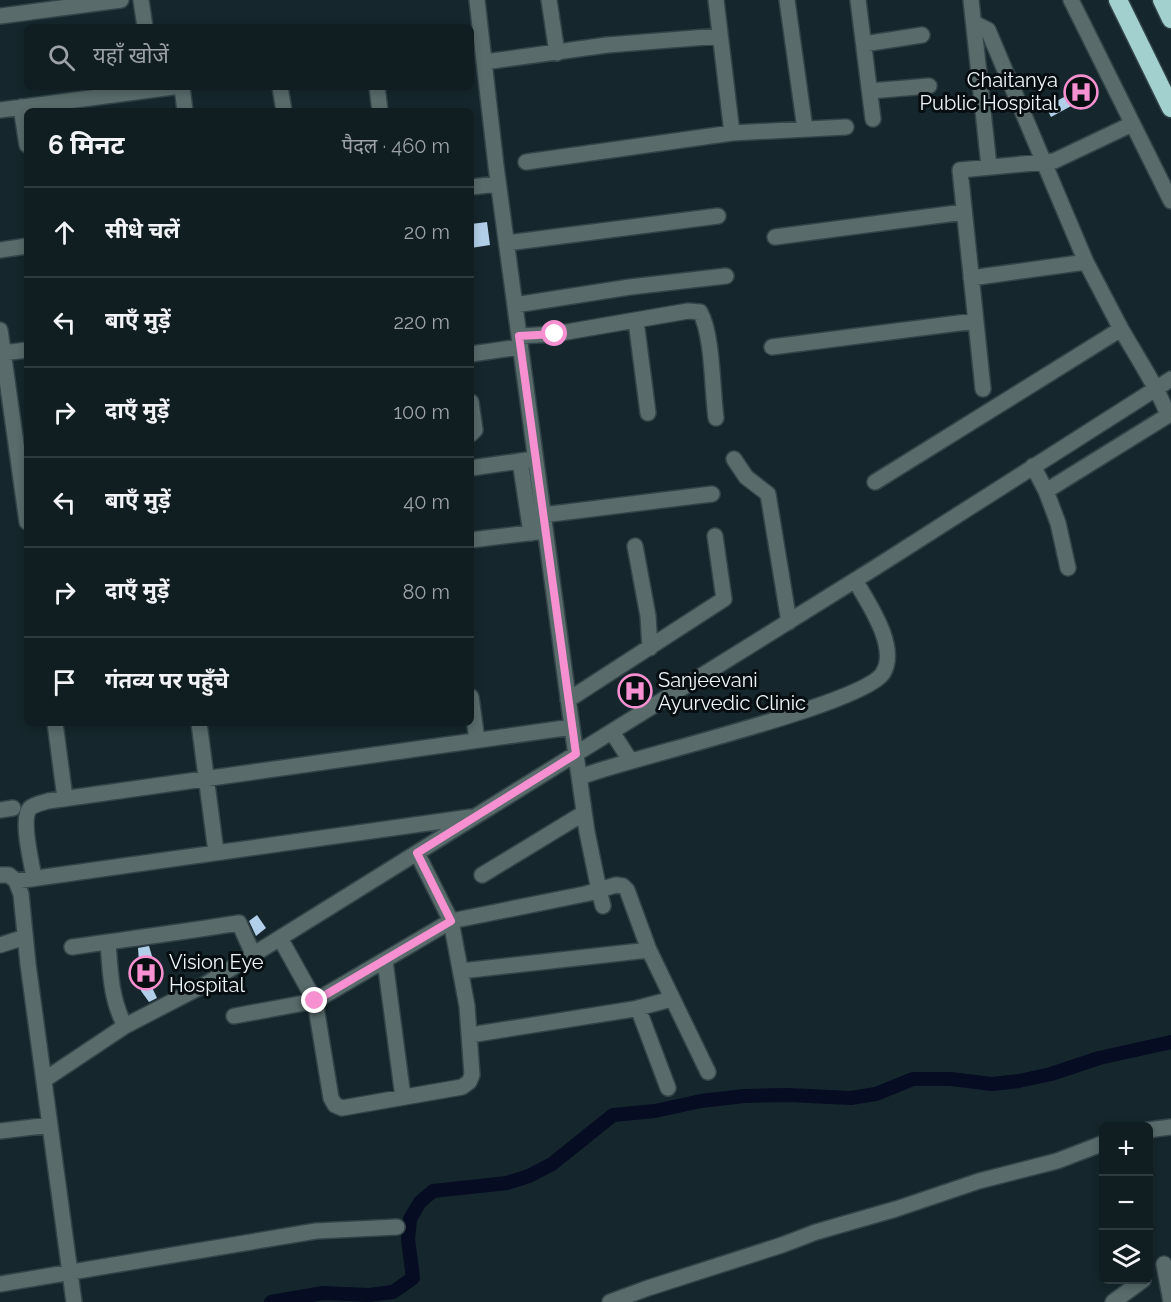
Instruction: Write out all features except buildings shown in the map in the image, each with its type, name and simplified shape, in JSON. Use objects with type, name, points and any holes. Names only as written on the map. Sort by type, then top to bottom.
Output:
[{"type":"highway","points":[[1118,0],[1171,108]]},
{"type":"highway","points":[[1162,0],[1171,19]]},
{"type":"street","points":[[0,16],[121,0]]},
{"type":"street","points":[[141,0],[145,24]]},
{"type":"street","points":[[477,0],[477,46],[485,62],[498,184],[543,515],[535,532]]},
{"type":"street","points":[[549,0],[557,53]]},
{"type":"street","points":[[716,0],[732,133]]},
{"type":"street","points":[[787,0],[806,129]]},
{"type":"street","points":[[858,0],[873,119]]},
{"type":"street","points":[[971,0],[989,166]]},
{"type":"street","points":[[1071,0],[1171,201]]},
{"type":"street","points":[[974,23],[988,30],[1086,262],[1167,412],[1167,416],[1046,491]]},
{"type":"street","points":[[864,44],[922,35]]},
{"type":"street","points":[[485,62],[607,45],[720,36]]},
{"type":"street","points":[[870,91],[929,86]]},
{"type":"street","points":[[0,110],[86,105],[146,90]]},
{"type":"street","points":[[182,90],[185,108]]},
{"type":"street","points":[[280,90],[284,108]]},
{"type":"street","points":[[377,90],[380,108]]},
{"type":"street","points":[[21,107],[24,126]]},
{"type":"street","points":[[983,389],[960,170],[1054,161],[1132,124]]},
{"type":"street","points":[[526,162],[732,133],[846,127]]},
{"type":"street","points":[[474,187],[498,184]]},
{"type":"street","points":[[775,237],[964,212]]},
{"type":"street","points":[[507,243],[718,216]]},
{"type":"street","points":[[0,250],[24,246]]},
{"type":"street","points":[[971,278],[1086,262]]},
{"type":"street","points":[[515,305],[630,287],[726,276]]},
{"type":"street","points":[[474,353],[555,334],[688,311],[700,312],[704,319],[708,340],[716,418]]},
{"type":"street","points":[[636,321],[648,413]]},
{"type":"street","points":[[772,347],[975,321]]},
{"type":"street","points":[[875,482],[1121,329]]},
{"type":"street","points":[[0,330],[3,353],[20,417],[24,478]]},
{"type":"street","points":[[3,353],[24,350]]},
{"type":"street","points":[[44,1080],[125,1026],[206,984],[789,622],[1171,379]]},
{"type":"street","points":[[474,468],[536,459]]},
{"type":"street","points":[[734,459],[746,477],[768,494],[789,622]]},
{"type":"street","points":[[518,462],[535,532],[568,699],[584,813],[603,906]]},
{"type":"street","points":[[1033,466],[1046,491],[1058,523],[1068,568]]},
{"type":"street","points":[[543,515],[712,494]]},
{"type":"street","points":[[474,540],[535,532]]},
{"type":"street","points":[[568,699],[724,599],[716,536]]},
{"type":"street","points":[[635,546],[648,616],[650,648]]},
{"type":"street","points":[[586,775],[840,699],[871,684],[883,674],[887,662],[887,645],[881,628],[855,580]]},
{"type":"street","points":[[474,718],[477,740]]},
{"type":"street","points":[[57,726],[65,798]]},
{"type":"street","points":[[199,726],[216,852]]},
{"type":"street","points":[[34,878],[26,826],[30,809],[35,805],[65,798],[572,727]]},
{"type":"street","points":[[612,732],[630,760]]},
{"type":"street","points":[[482,875],[584,813]]},
{"type":"street","points":[[16,881],[476,816]]},
{"type":"street","points":[[280,938],[315,1001],[331,1098],[335,1105],[342,1108],[462,1087],[469,1082],[472,1075],[470,1035],[461,971],[451,921],[417,853]]},
{"type":"street","points":[[0,874],[9,875],[16,881],[21,894],[74,1302]]},
{"type":"street","points":[[234,1016],[315,1001],[451,921],[585,894],[616,885],[623,886],[627,890],[649,950],[708,1072]]},
{"type":"street","points":[[72,947],[239,923],[253,954]]},
{"type":"street","points":[[0,945],[25,937]]},
{"type":"street","points":[[108,942],[111,980],[117,1011],[125,1026]]},
{"type":"street","points":[[461,971],[649,950]]},
{"type":"street","points":[[385,961],[403,1097]]},
{"type":"street","points":[[470,1035],[638,1008],[672,999]]},
{"type":"street","points":[[638,1008],[668,1088]]},
{"type":"street","points":[[0,1131],[50,1125]]},
{"type":"street","points":[[1153,1129],[1171,1127]]},
{"type":"street","points":[[610,1302],[816,1232],[896,1209],[979,1181],[1057,1161],[1099,1145]]},
{"type":"street","points":[[0,1284],[316,1231],[397,1227]]},
{"type":"street","points":[[1153,1273],[1168,1263],[1171,1302]]},
{"type":"street","points":[[1113,1302],[1138,1284]]},
{"type":"waterway","points":[[271,1302],[323,1293],[369,1295],[393,1292],[413,1278],[408,1239],[410,1219],[420,1202],[433,1191],[507,1183],[529,1176],[552,1164],[613,1115],[655,1111],[701,1101],[744,1096],[788,1095],[851,1098],[876,1094],[913,1079],[951,1079],[992,1084],[1019,1081],[1051,1074],[1099,1058],[1171,1042]]},
{"type":"place","name":"Chaitanya Public Hospital","points":[[1081,92]]},
{"type":"place","name":"Sanjeevani Ayurvedic Clinic","points":[[635,691]]},
{"type":"place","name":"Vision Eye Hospital","points":[[146,973]]},
{"type":"route","points":[[315,1001],[451,921],[417,853],[576,754],[519,336],[555,334]]}]
